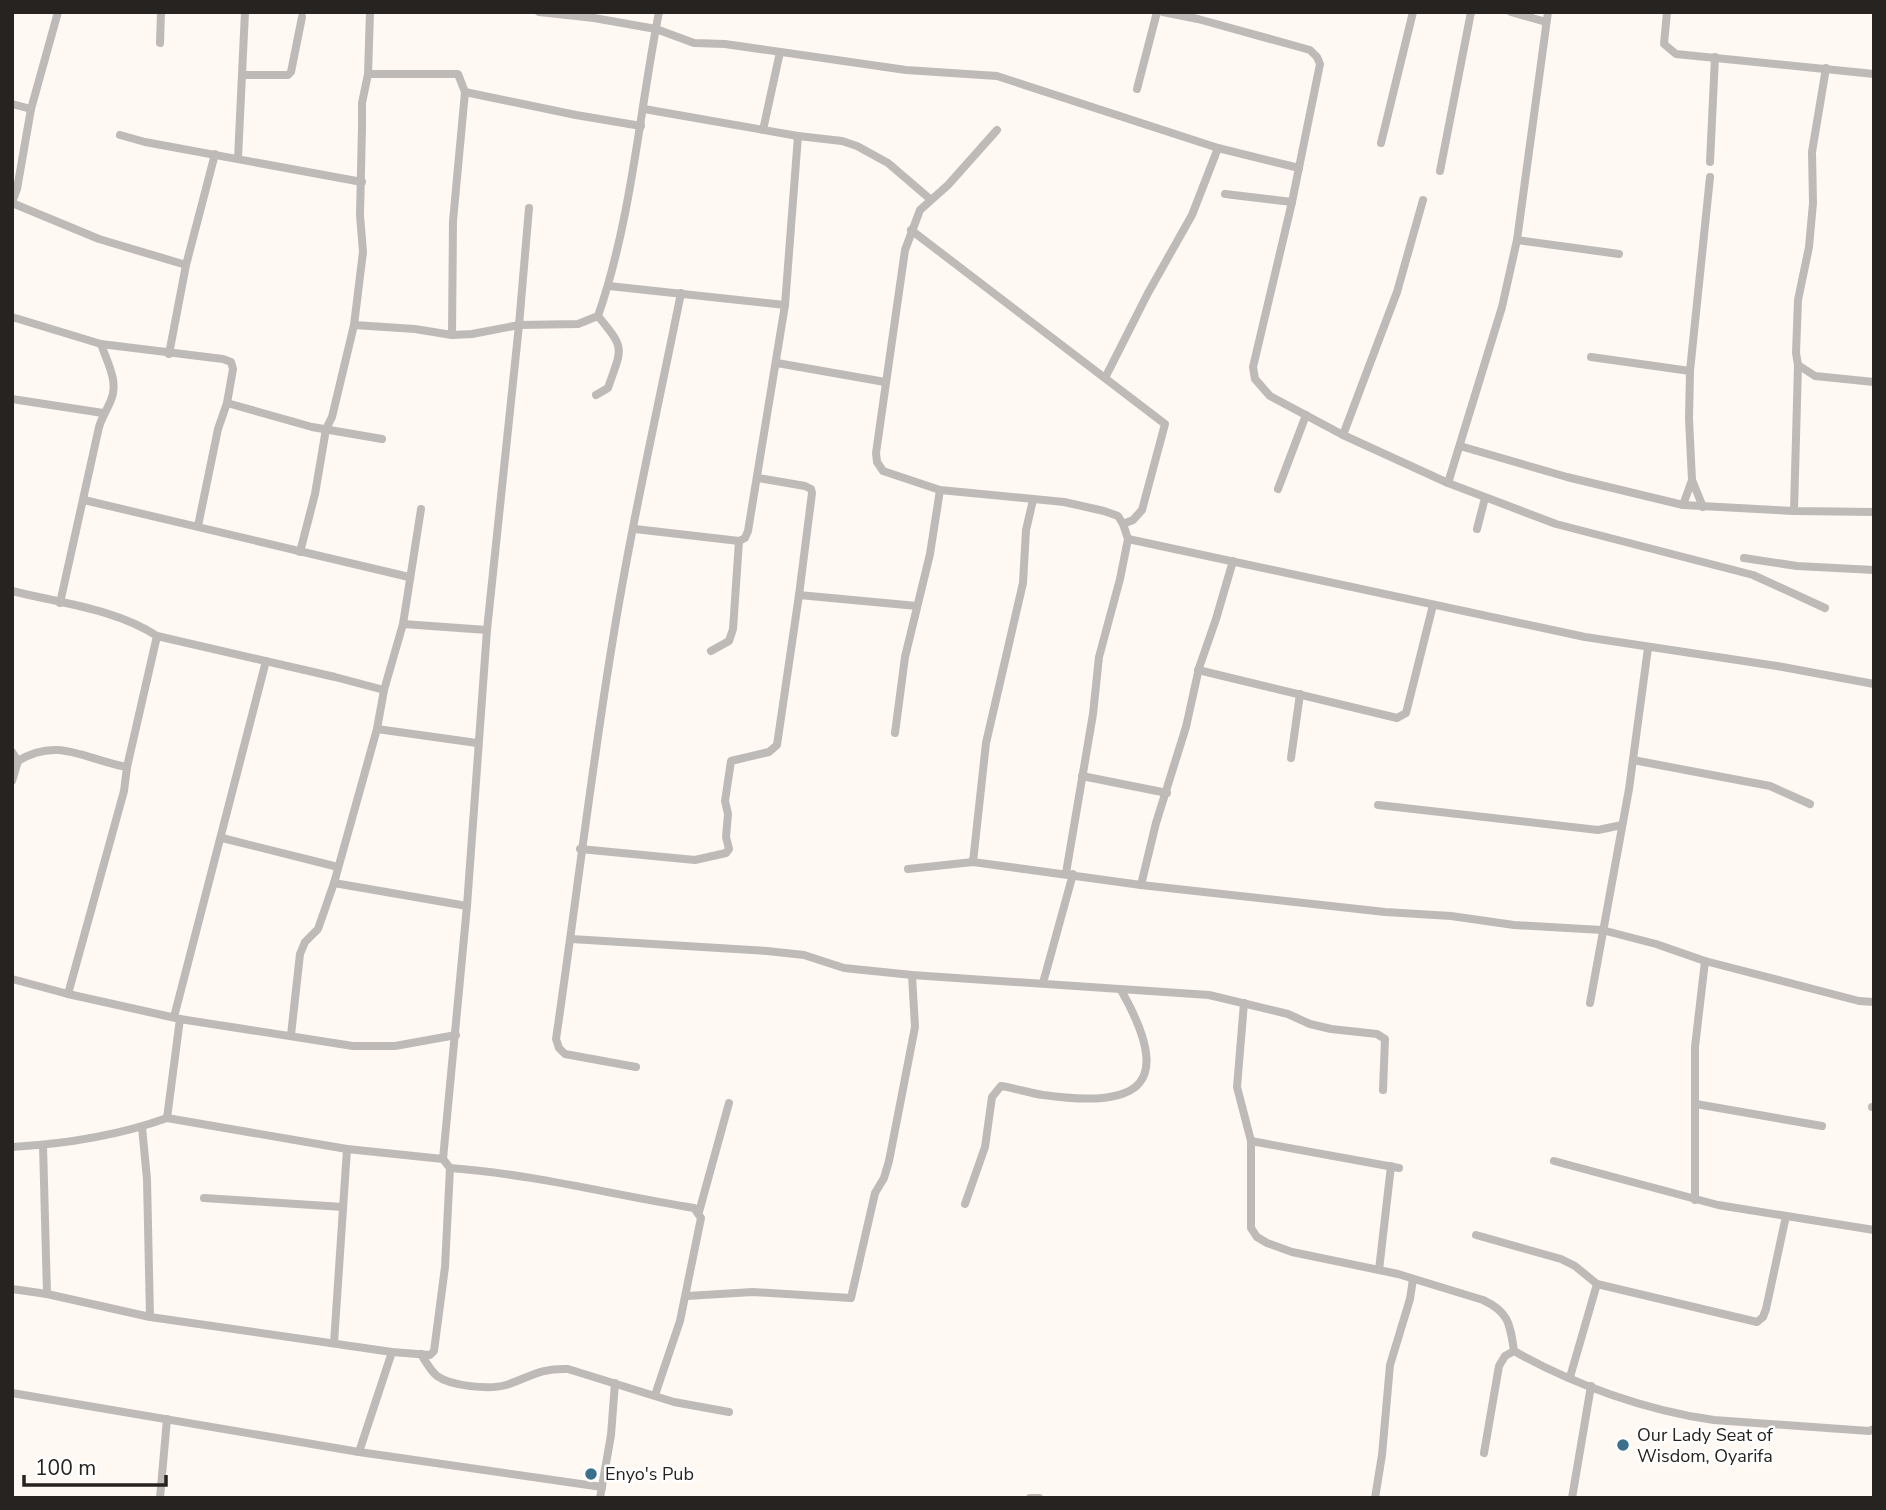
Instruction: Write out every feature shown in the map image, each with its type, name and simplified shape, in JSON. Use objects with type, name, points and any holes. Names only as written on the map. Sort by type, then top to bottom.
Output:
[{"type":"street","points":[[58,12],[31,109],[17,189],[12,202],[99,239],[186,265]]},
{"type":"street","points":[[160,43],[161,12]]},
{"type":"street","points":[[237,158],[245,12]]},
{"type":"street","points":[[300,552],[320,468],[326,429],[332,417],[354,325],[363,252],[360,215],[362,103],[368,74],[370,12]]},
{"type":"street","points":[[539,12],[594,18],[656,30],[694,43],[725,44],[906,70],[997,76],[1218,148],[1299,168]]},
{"type":"street","points":[[354,325],[415,329],[452,335],[490,332],[519,325],[578,324],[598,316],[609,286],[641,125],[659,12]]},
{"type":"street","points":[[1137,89],[1157,12]]},
{"type":"street","points":[[1163,12],[1198,16],[1310,50],[1320,64],[1292,202],[1253,367],[1255,379],[1270,396],[1343,435],[1485,498],[1556,524],[1752,575],[1782,586],[1825,608]]},
{"type":"street","points":[[1381,142],[1413,12]]},
{"type":"street","points":[[1440,171],[1471,12]]},
{"type":"street","points":[[1511,12],[1546,22]]},
{"type":"street","points":[[1447,483],[1461,446],[1502,307],[1517,240],[1548,12]]},
{"type":"street","points":[[1667,12],[1664,44],[1669,51],[1676,54],[1874,75]]},
{"type":"street","points":[[243,75],[288,75],[291,72],[302,17]]},
{"type":"street","points":[[763,130],[780,52]]},
{"type":"street","points":[[1710,162],[1715,57]]},
{"type":"street","points":[[1794,511],[1798,300],[1809,247],[1813,203],[1812,152],[1826,68]]},
{"type":"street","points":[[368,74],[458,74],[465,92],[453,221],[452,335]]},
{"type":"street","points":[[465,92],[576,115],[641,125]]},
{"type":"street","points":[[12,104],[31,109]]},
{"type":"street","points":[[644,108],[798,136],[842,141],[888,163],[930,199]]},
{"type":"street","points":[[997,130],[948,185],[920,210],[911,230],[905,250],[885,382],[877,462],[883,471],[897,478],[940,490],[1064,502],[1104,511],[1118,516],[1128,539],[1099,657],[1069,874],[1043,983]]},
{"type":"street","points":[[120,135],[145,142],[362,182]]},
{"type":"street","points":[[635,529],[739,541],[748,531],[785,305],[798,136]]},
{"type":"street","points":[[1105,379],[1148,293],[1192,215],[1218,148]]},
{"type":"street","points":[[169,354],[186,265],[215,154]]},
{"type":"street","points":[[1703,507],[1692,480],[1690,371],[1710,177]]},
{"type":"street","points":[[1225,194],[1292,202]]},
{"type":"street","points":[[1343,435],[1397,292],[1423,200]]},
{"type":"street","points":[[12,1289],[150,1317],[392,1352],[430,1355],[436,1345],[445,1267],[450,1168],[443,1159],[467,905],[477,743],[529,208]]},
{"type":"street","points":[[911,230],[1165,424],[1142,510],[1133,520],[1123,524]]},
{"type":"street","points":[[1517,240],[1619,254]]},
{"type":"street","points":[[609,286],[785,305]]},
{"type":"street","points":[[636,1067],[565,1054],[556,1039],[571,939],[580,849],[611,649],[681,293]]},
{"type":"street","points":[[596,395],[608,388],[620,348],[618,340],[598,316]]},
{"type":"street","points":[[12,317],[101,345],[231,362],[233,369],[227,403],[218,429],[198,526]]},
{"type":"street","points":[[60,603],[103,413],[112,400],[115,387],[101,345]]},
{"type":"street","points":[[1591,357],[1690,371]]},
{"type":"street","points":[[777,363],[885,382]]},
{"type":"street","points":[[1798,365],[1815,376],[1874,382]]},
{"type":"street","points":[[12,399],[103,413]]},
{"type":"street","points":[[227,403],[312,427],[382,439]]},
{"type":"street","points":[[1278,489],[1306,415]]},
{"type":"street","points":[[1461,446],[1567,477],[1683,505],[1874,513]]},
{"type":"street","points":[[580,849],[695,860],[726,853],[729,849],[725,801],[731,761],[769,752],[777,745],[811,489],[758,478]]},
{"type":"street","points":[[1683,505],[1692,480]]},
{"type":"street","points":[[895,733],[905,657],[930,554],[940,490]]},
{"type":"street","points":[[1477,529],[1485,498]]},
{"type":"street","points":[[85,499],[409,577]]},
{"type":"street","points":[[973,862],[986,743],[1023,583],[1026,530],[1033,500]]},
{"type":"street","points":[[291,1035],[296,978],[302,947],[318,929],[334,883],[377,729],[384,690],[403,624],[421,509]]},
{"type":"street","points":[[1128,539],[1648,648],[1752,662],[1874,684]]},
{"type":"street","points":[[711,651],[729,641],[733,629],[739,541]]},
{"type":"street","points":[[1744,558],[1797,566],[1874,570]]},
{"type":"street","points":[[1141,885],[1156,823],[1186,727],[1198,670],[1233,561]]},
{"type":"street","points":[[12,591],[115,615],[138,624],[157,636],[384,690]]},
{"type":"street","points":[[799,595],[917,606]]},
{"type":"street","points":[[1198,670],[1402,717],[1406,713],[1433,605]]},
{"type":"street","points":[[403,624],[487,630]]},
{"type":"street","points":[[68,994],[124,790],[157,636]]},
{"type":"street","points":[[1590,1003],[1633,760],[1648,648]]},
{"type":"street","points":[[167,1118],[177,1018],[266,661]]},
{"type":"street","points":[[1292,758],[1300,695]]},
{"type":"street","points":[[377,729],[477,743]]},
{"type":"street","points":[[12,781],[18,761],[30,754],[58,749],[127,767]]},
{"type":"street","points":[[12,752],[18,761]]},
{"type":"street","points":[[1633,760],[1770,786],[1810,804]]},
{"type":"street","points":[[1082,776],[1167,793]]},
{"type":"street","points":[[1378,805],[1598,830],[1622,825]]},
{"type":"street","points":[[222,838],[338,867]]},
{"type":"street","points":[[908,869],[973,862],[1141,885],[1385,912],[1451,916],[1514,925],[1602,930],[1656,944],[1705,961],[1859,1001],[1874,1002]]},
{"type":"street","points":[[334,883],[467,905]]},
{"type":"street","points":[[571,939],[767,951],[804,956],[844,968],[912,975],[1209,995],[1288,1014],[1331,1030],[1377,1034],[1385,1039],[1383,1090]]},
{"type":"street","points":[[1695,1200],[1695,1047],[1705,961]]},
{"type":"street","points":[[687,1296],[753,1292],[851,1298],[875,1192],[884,1178],[889,1161],[905,1081],[915,1027],[912,975]]},
{"type":"street","points":[[12,979],[177,1018],[376,1048],[456,1035]]},
{"type":"street","points":[[965,1204],[985,1147],[992,1097],[1000,1086],[1086,1099],[1125,1094],[1140,1084],[1147,1065],[1143,1035],[1121,990]]},
{"type":"street","points":[[1244,1003],[1237,1087],[1251,1141],[1251,1228],[1257,1237],[1292,1252],[1413,1279],[1495,1306],[1508,1320],[1514,1350]]},
{"type":"street","points":[[698,1212],[729,1103]]},
{"type":"street","points":[[1696,1104],[1822,1126]]},
{"type":"street","points":[[12,1147],[69,1143],[142,1127],[167,1118],[347,1149],[443,1159]]},
{"type":"street","points":[[142,1127],[148,1179],[150,1317]]},
{"type":"street","points":[[1251,1141],[1395,1167],[1379,1270]]},
{"type":"street","points":[[43,1145],[47,1294]]},
{"type":"street","points":[[334,1343],[347,1149]]},
{"type":"street","points":[[1554,1161],[1695,1200],[1874,1230]]},
{"type":"street","points":[[450,1168],[538,1178],[623,1197],[694,1208],[698,1212],[701,1218],[687,1296],[655,1395]]},
{"type":"street","points":[[204,1198],[343,1207]]},
{"type":"street","points":[[1476,1235],[1561,1259],[1575,1266],[1597,1284],[1757,1322],[1766,1309],[1786,1216]]},
{"type":"street","points":[[1375,1498],[1382,1455],[1390,1365],[1413,1279]]},
{"type":"street","points":[[1570,1377],[1597,1284]]},
{"type":"street","points":[[1514,1350],[1591,1386],[1692,1417],[1869,1431],[1874,1429]]},
{"type":"street","points":[[1483,1453],[1499,1366],[1504,1356],[1514,1350]]},
{"type":"street","points":[[359,1452],[392,1352]]},
{"type":"street","points":[[421,1354],[430,1370],[440,1378],[480,1387],[493,1388],[552,1368],[575,1370],[674,1402],[729,1412]]},
{"type":"street","points":[[600,1498],[611,1435],[615,1383]]},
{"type":"street","points":[[1572,1498],[1591,1386]]},
{"type":"street","points":[[12,1393],[359,1452],[602,1487]]},
{"type":"street","points":[[160,1498],[167,1419]]},
{"type":"street","points":[[1030,1498],[1039,1498]]},
{"type":"place","name":"Our Lady Seat of Wisdom, Oyarifa","points":[[1623,1445]]},
{"type":"place","name":"Enyo's Pub","points":[[591,1474]]}]
